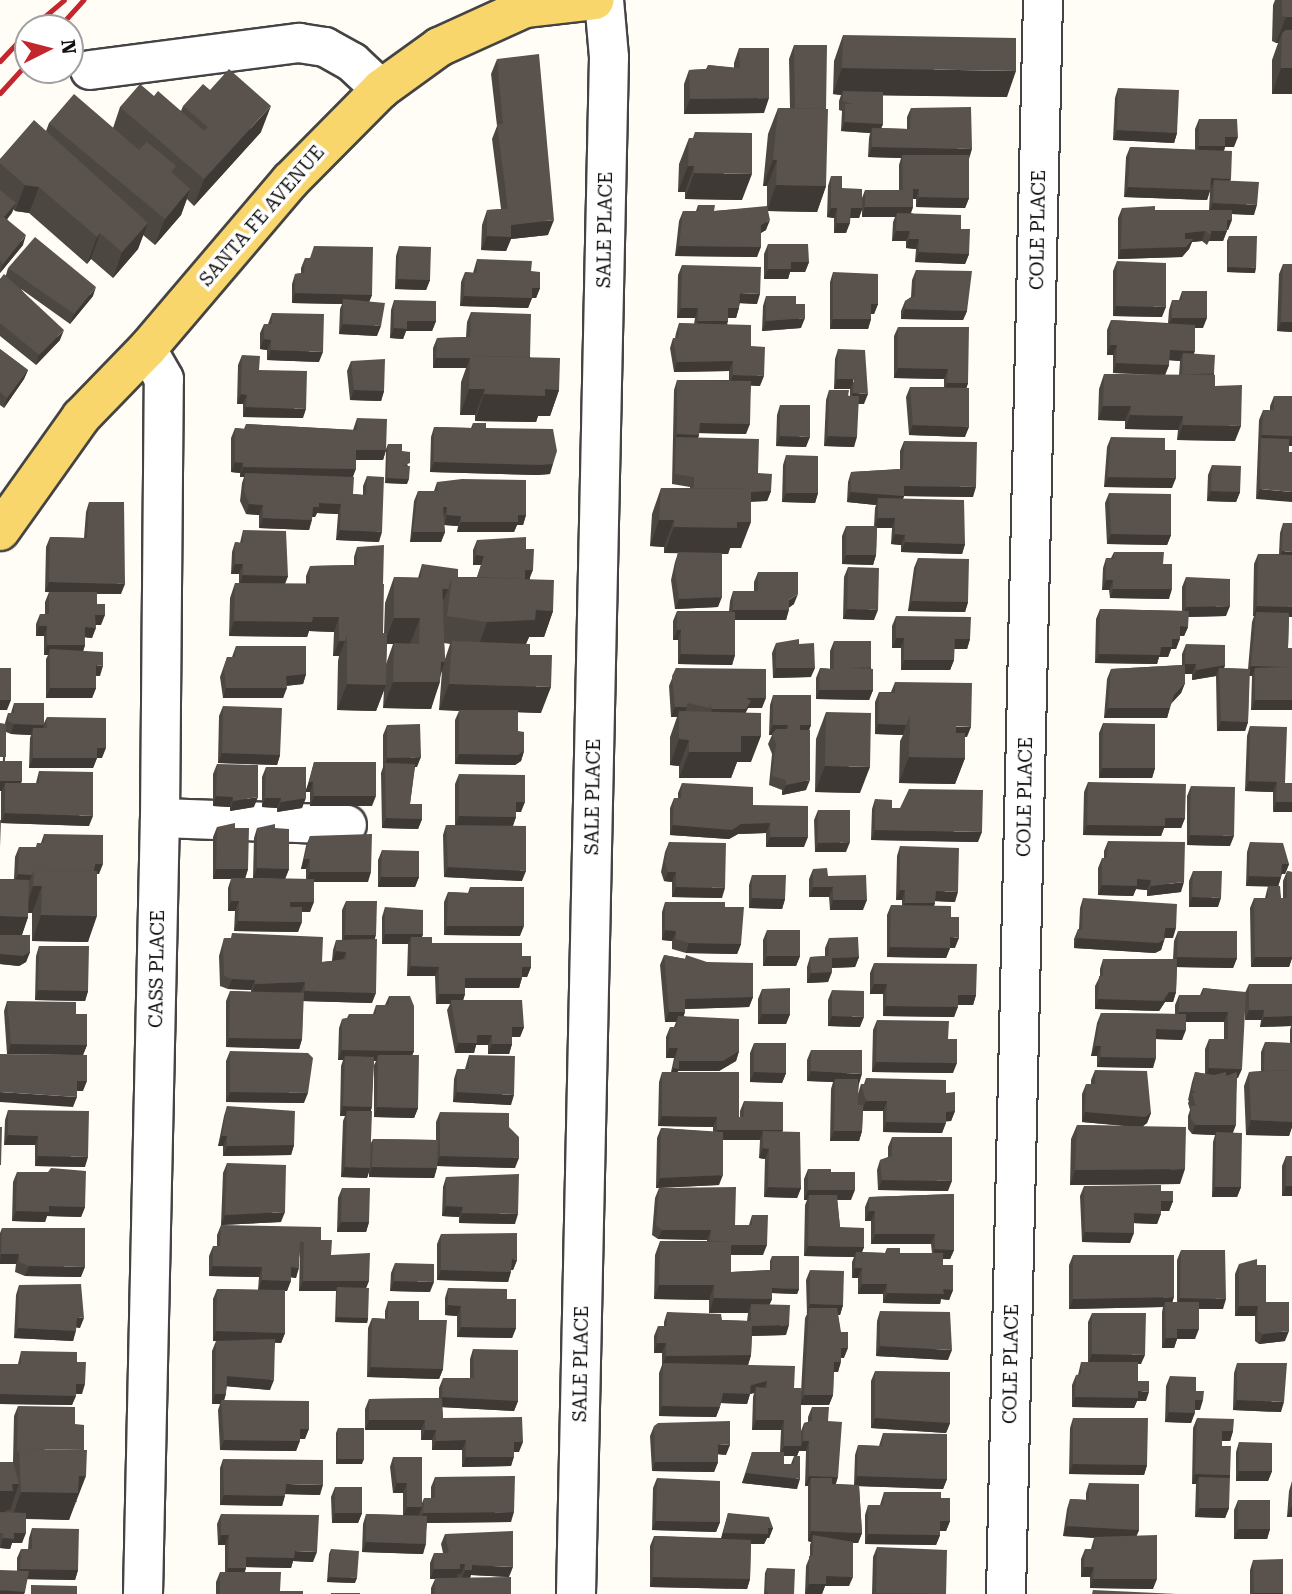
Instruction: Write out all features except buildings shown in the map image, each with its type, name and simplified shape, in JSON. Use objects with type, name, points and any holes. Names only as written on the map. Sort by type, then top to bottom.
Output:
[{"type":"main road","name":"SANTA FE AVENUE","points":[[0,531],[81,417],[147,349],[290,181],[381,89],[439,47],[524,8],[595,0]]},
{"type":"street","name":"SALE PLACE","points":[[576,1594],[609,57],[604,0]]},
{"type":"street","name":"COLE PLACE","points":[[1006,1594],[1043,0]]},
{"type":"street","points":[[90,70],[299,44],[325,47],[352,62],[381,89]]},
{"type":"street","name":"CASS PLACE","points":[[143,1594],[160,818],[164,379],[147,349]]},
{"type":"street","points":[[160,818],[347,824]]},
{"type":"railway","points":[[48,14],[64,0]]},
{"type":"railway","points":[[70,14],[83,0]]},
{"type":"railway","points":[[0,61],[14,46]]},
{"type":"railway","points":[[0,93],[14,78]]}]
